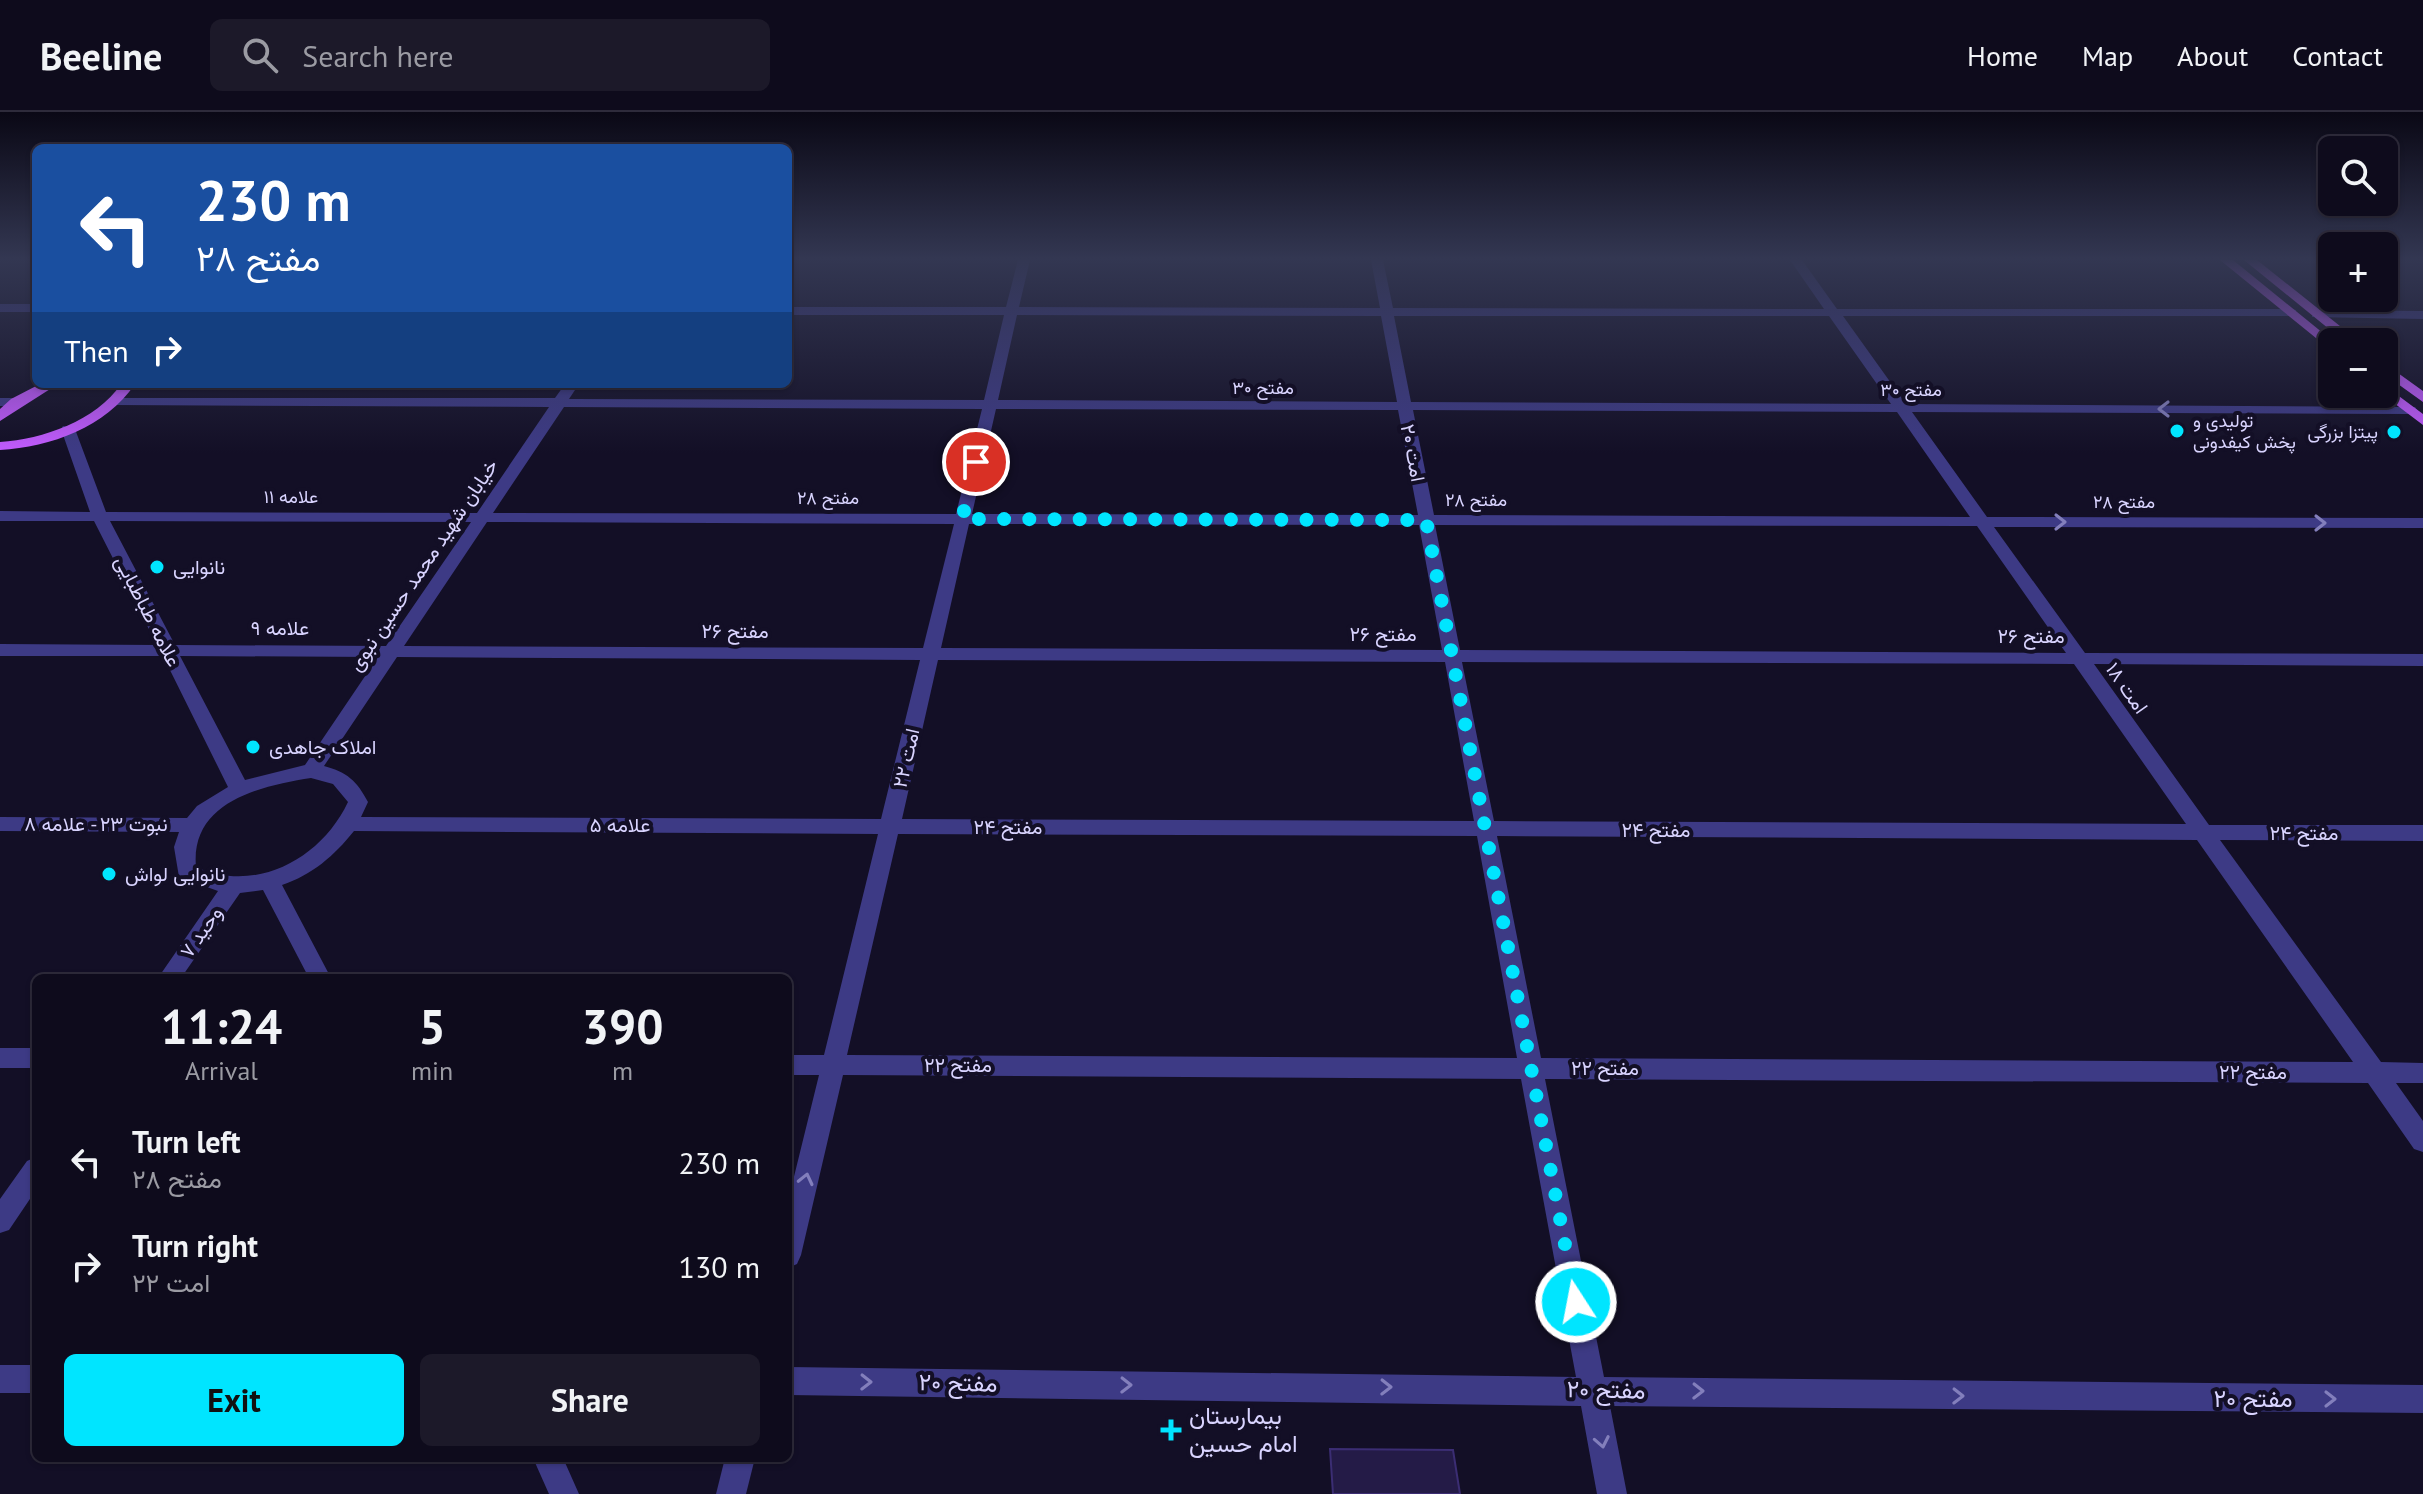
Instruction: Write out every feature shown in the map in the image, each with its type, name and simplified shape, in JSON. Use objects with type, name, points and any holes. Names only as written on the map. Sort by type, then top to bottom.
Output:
[{"type":"main road","points":[[2398,378],[2423,398]]},
{"type":"main road","points":[[0,417],[16,402],[43,388]]},
{"type":"main road","points":[[0,460],[25,445],[68,429],[115,401],[125,388]]},
{"type":"main road","points":[[2398,398],[2416,410],[2423,421]]},
{"type":"main road","points":[[0,446],[25,445]]},
{"type":"street","name":"امت ۲۲","points":[[792,1238],[1008,324]]},
{"type":"street","name":"امت ۲۰","points":[[1389,324],[1612,1494]]},
{"type":"street","name":"امت ۱۸","points":[[1841,324],[2423,1141]]},
{"type":"street","name":"خیابان شهید محمد حسین نبوی","points":[[311,771],[569,388]]},
{"type":"street","name":"مفتح ۳۰","points":[[115,401],[2416,410]]},
{"type":"street","points":[[0,402],[16,402]]},
{"type":"street","name":"علامه طباطبایی","points":[[68,429],[100,517],[239,788]]},
{"type":"street","name":"علامه ۱۱","points":[[0,516],[482,517]]},
{"type":"street","name":"مفتح ۲۸","points":[[482,517],[2423,523]]},
{"type":"street","name":"علامه ۹","points":[[0,650],[391,651]]},
{"type":"street","name":"مفتح ۲۶","points":[[391,651],[2423,660]]},
{"type":"street","points":[[311,771],[331,774],[350,784],[358,802],[351,824],[334,846],[301,868],[269,881],[233,887],[204,883],[186,871],[181,851],[192,825],[209,807],[239,788],[272,775],[311,771]]},
{"type":"street","name":"نبوت ۲۳ - علامه ۸","points":[[0,824],[192,825]]},
{"type":"street","name":"علامه ۵","points":[[351,824],[889,827]]},
{"type":"street","name":"مفتح ۲۴","points":[[889,827],[2423,833]]},
{"type":"street","points":[[269,881],[318,974]]},
{"type":"street","name":"وحید ۷","points":[[172,974],[233,887]]},
{"type":"street","points":[[0,1058],[32,1058]]},
{"type":"street","name":"مفتح ۲۲","points":[[792,1065],[2423,1073]]},
{"type":"street","points":[[0,1221],[32,1175]]},
{"type":"street","points":[[0,1379],[32,1379]]},
{"type":"street","name":"مفتح ۲۰","points":[[792,1381],[1592,1389],[2097,1398],[2423,1399]]},
{"type":"street","points":[[550,1462],[564,1494]]},
{"type":"street","points":[[731,1494],[739,1462]]},
{"type":"building","points":[[1330,1449],[1453,1450],[1460,1494],[1333,1494]]},
{"type":"place","name":"تولیدی و پخش کیفدونی","points":[[2177,431]]},
{"type":"place","name":"پیتزا بزرگی","points":[[2394,432]]},
{"type":"place","name":"نانوایی","points":[[157,567]]},
{"type":"place","name":"املاک جاهدی","points":[[253,747]]},
{"type":"place","name":"نانوایی لواش","points":[[109,874]]},
{"type":"place","name":"بیمارستان امام حسین","points":[[1171,1430]]},
{"type":"route","points":[[976,462],[962,519],[1426,520],[1576,1302]]}]
